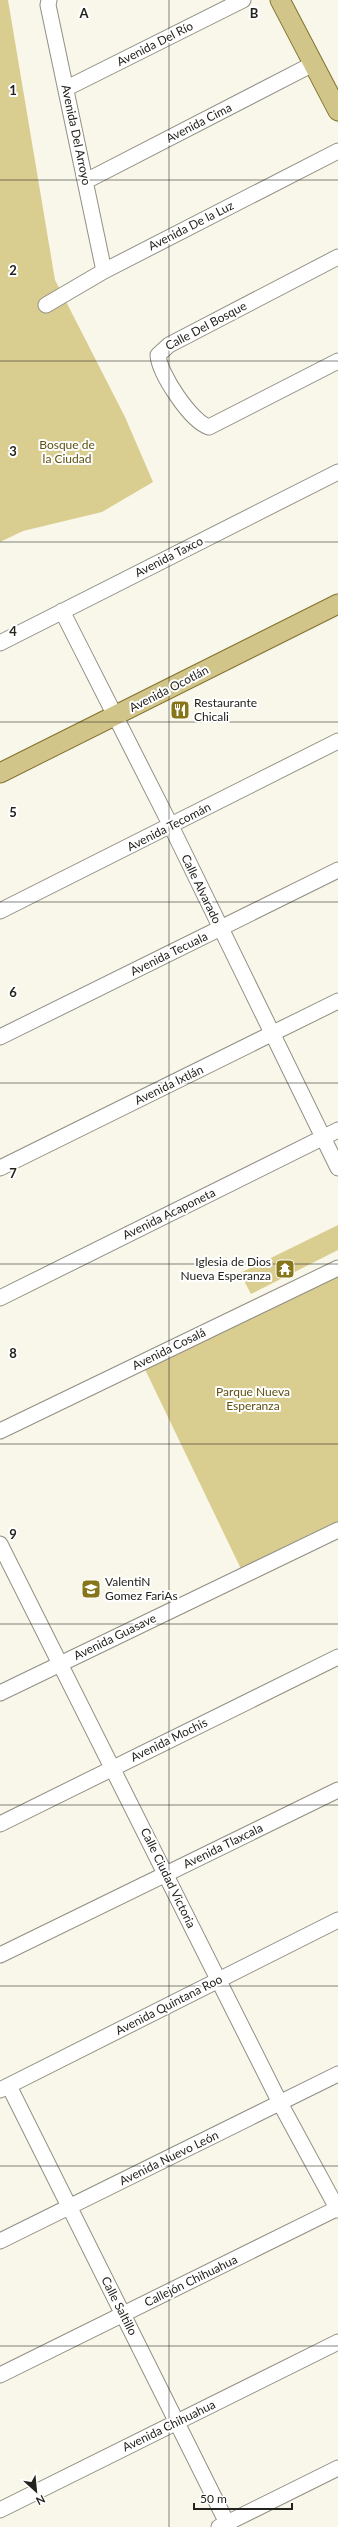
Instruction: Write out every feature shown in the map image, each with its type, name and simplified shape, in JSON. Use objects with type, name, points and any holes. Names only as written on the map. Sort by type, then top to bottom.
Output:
[{"type":"main road","points":[[280,0],[338,111]]},
{"type":"main road","name":"Avenida Ocotlán","points":[[0,773],[338,604]]},
{"type":"street","name":"Avenida Del Arroyo","points":[[49,0],[48,5],[104,271]]},
{"type":"street","name":"Avenida Del Río","points":[[66,88],[243,0]]},
{"type":"street","name":"Avenida Cima","points":[[86,181],[313,64]]},
{"type":"street","name":"Avenida De la Luz","points":[[46,305],[104,271],[338,151]]},
{"type":"street","name":"Calle Del Bosque","points":[[338,258],[169,345],[158,355],[163,371],[193,418],[209,427],[216,425],[338,361]]},
{"type":"street","name":"Avenida Taxco","points":[[0,643],[338,472]]},
{"type":"street","name":"Calle Alvarado","points":[[62,611],[171,826],[322,1138],[338,1168]]},
{"type":"street","name":"Avenida Tecomán","points":[[0,911],[338,741]]},
{"type":"street","name":"Avenida Tecuala","points":[[0,1037],[338,870]]},
{"type":"street","name":"Avenida Ixtlán","points":[[0,1168],[338,1001]]},
{"type":"street","name":"Avenida Acaponeta","points":[[0,1298],[338,1130]]},
{"type":"street","name":"Avenida Cosalá","points":[[0,1431],[338,1268]]},
{"type":"street","name":"Avenida Guasave","points":[[0,1693],[338,1530]]},
{"type":"street","name":"Calle Ciudad Victoria","points":[[0,1544],[3,1559],[60,1663],[280,2103],[338,2209]]},
{"type":"street","name":"Avenida Mochis","points":[[0,1824],[338,1657]]},
{"type":"street","name":"Avenida Tlaxcala","points":[[0,1955],[338,1790]]},
{"type":"street","name":"Avenida Quintana Roo","points":[[4,2088],[338,1920]]},
{"type":"street","name":"Avenida Nuevo León","points":[[0,2242],[338,2074]]},
{"type":"street","name":"Calle Saltillo","points":[[4,2088],[69,2207],[177,2422],[225,2526]]},
{"type":"street","name":"Callejón Chihuahua","points":[[0,2376],[338,2209]]},
{"type":"street","name":"Avenida Chihuahua","points":[[0,2510],[338,2342]]},
{"type":"street","points":[[225,2526],[338,2468]]},
{"type":"green space","name":"Bosque de la Ciudad","points":[[0,0],[8,0],[55,280],[125,417],[153,482],[102,512],[23,531],[0,542]]},
{"type":"green space","points":[[338,1225],[338,1250],[251,1294],[240,1273]]},
{"type":"green space","name":"Parque Nueva Esperanza","points":[[338,1262],[338,1525],[242,1571],[141,1361]]},
{"type":"place","name":"Restaurante Chicali","points":[[180,710]]},
{"type":"place","name":"Iglesia de Dios Nueva Esperanza","points":[[285,1269]]},
{"type":"place","name":"ValentiN Gomez FariAs","points":[[91,1589]]}]
